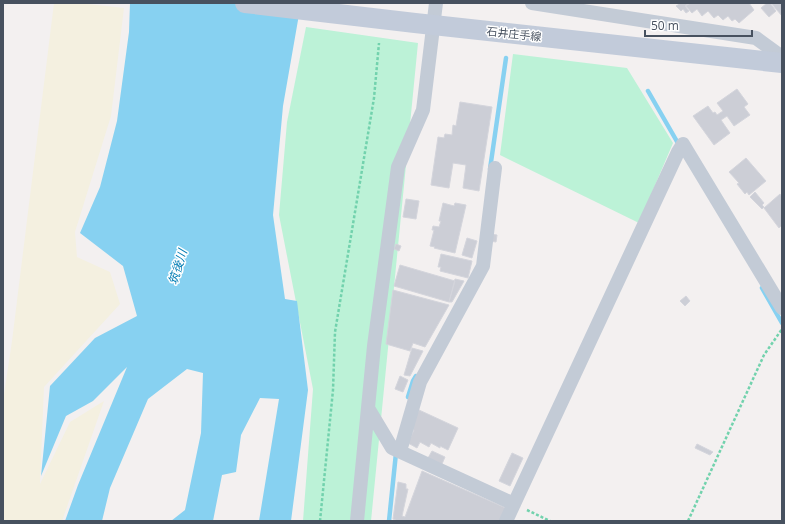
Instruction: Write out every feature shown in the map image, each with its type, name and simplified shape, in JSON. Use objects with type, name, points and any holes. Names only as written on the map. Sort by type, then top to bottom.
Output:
[{"type":"main road","name":"石井庄手線","points":[[246,3],[782,63]]},
{"type":"street","points":[[357,521],[374,346],[398,167],[423,110],[425,24],[436,3]]},
{"type":"street","points":[[532,3],[756,38],[782,57]]},
{"type":"street","points":[[506,521],[680,148],[782,308]]},
{"type":"street","points":[[396,449],[420,382],[482,266],[495,168]]},
{"type":"street","points":[[368,408],[396,449],[514,504]]},
{"type":"path","points":[[320,521],[333,390],[335,332],[374,98],[379,44]]},
{"type":"path","points":[[688,521],[764,355],[782,329]]},
{"type":"path","points":[[514,504],[550,521]]},
{"type":"green space","points":[[306,27],[418,43],[371,521],[303,521],[313,389],[279,215],[287,122]]},
{"type":"green space","points":[[513,54],[627,68],[673,143],[639,223],[500,155]]},
{"type":"sand","points":[[54,3],[79,3],[124,8],[111,116],[75,232],[77,257],[110,272],[120,304],[44,387],[40,484],[70,422],[104,401],[62,521],[3,521],[3,401],[12,341]]},
{"type":"water","name":"筑後川","points":[[130,3],[301,3],[283,106],[273,215],[285,299],[297,301],[308,390],[291,521],[259,521],[279,399],[260,398],[241,435],[236,472],[222,475],[213,521],[171,521],[185,510],[201,433],[203,373],[187,369],[148,399],[110,488],[102,521],[65,521],[78,485],[127,367],[93,401],[66,416],[41,476],[50,386],[95,338],[137,316],[123,266],[80,233],[100,187],[117,121],[129,32]]},
{"type":"building","points":[[681,3],[689,3],[685,6],[689,11],[686,13],[683,9],[681,11],[676,6]]},
{"type":"building","points":[[690,3],[749,3],[754,10],[739,23],[735,19],[732,21],[728,16],[723,20],[718,15],[714,18],[708,11],[702,16],[697,9],[692,13],[686,6]]},
{"type":"building","points":[[767,3],[770,3],[776,11],[769,17],[761,8]]},
{"type":"building","points":[[771,3],[782,3],[782,16]]},
{"type":"building","points":[[737,89],[748,104],[744,107],[750,115],[734,126],[727,116],[721,120],[730,133],[714,145],[693,116],[708,106],[713,113],[715,112],[717,115],[723,111],[717,103]]},
{"type":"building","points":[[460,102],[492,107],[479,191],[463,188],[466,165],[453,163],[449,188],[431,185],[438,137],[444,138],[445,134],[452,135],[453,125],[456,126]]},
{"type":"building","points":[[746,158],[766,181],[749,195],[747,192],[745,194],[737,184],[739,183],[729,172]]},
{"type":"building","points":[[755,192],[764,203],[762,205],[764,207],[762,209],[750,197]]},
{"type":"building","points":[[780,194],[782,197],[782,227],[781,226],[779,228],[764,208]]},
{"type":"building","points":[[406,199],[419,201],[416,219],[403,217]]},
{"type":"building","points":[[443,203],[454,206],[455,203],[466,205],[455,253],[430,246],[434,230],[432,230],[433,226],[439,227],[441,221],[439,221]]},
{"type":"building","points":[[490,234],[497,235],[496,242],[489,241]]},
{"type":"building","points":[[467,238],[477,241],[472,258],[462,255]]},
{"type":"building","points":[[396,244],[401,246],[399,251],[394,249]]},
{"type":"building","points":[[441,254],[472,261],[468,278],[440,271],[441,267],[438,267]]},
{"type":"building","points":[[400,265],[455,281],[449,302],[394,286]]},
{"type":"building","points":[[455,279],[464,281],[452,302],[449,302]]},
{"type":"building","points":[[393,290],[449,305],[425,347],[413,343],[410,351],[386,344]]},
{"type":"building","points":[[686,296],[690,301],[685,306],[680,301]]},
{"type":"building","points":[[412,348],[423,351],[410,376],[404,375]]},
{"type":"building","points":[[400,376],[408,380],[403,392],[395,389]]},
{"type":"building","points":[[419,410],[458,428],[448,450],[431,443],[429,447],[420,442],[417,448],[408,443],[414,430],[410,428]]},
{"type":"building","points":[[697,444],[713,452],[710,455],[695,448]]},
{"type":"building","points":[[432,451],[445,457],[442,464],[428,458]]},
{"type":"building","points":[[512,453],[523,458],[510,486],[499,481]]},
{"type":"building","points":[[422,471],[508,509],[503,521],[398,521],[393,519],[398,482],[406,484],[406,489],[408,489],[402,516],[405,517]]},
{"type":"waterway","points":[[490,169],[506,58]]},
{"type":"waterway","points":[[648,91],[679,145]]},
{"type":"waterway","points":[[762,288],[782,323]]},
{"type":"waterway","points":[[408,397],[416,376]]},
{"type":"waterway","points":[[389,521],[396,453]]}]
